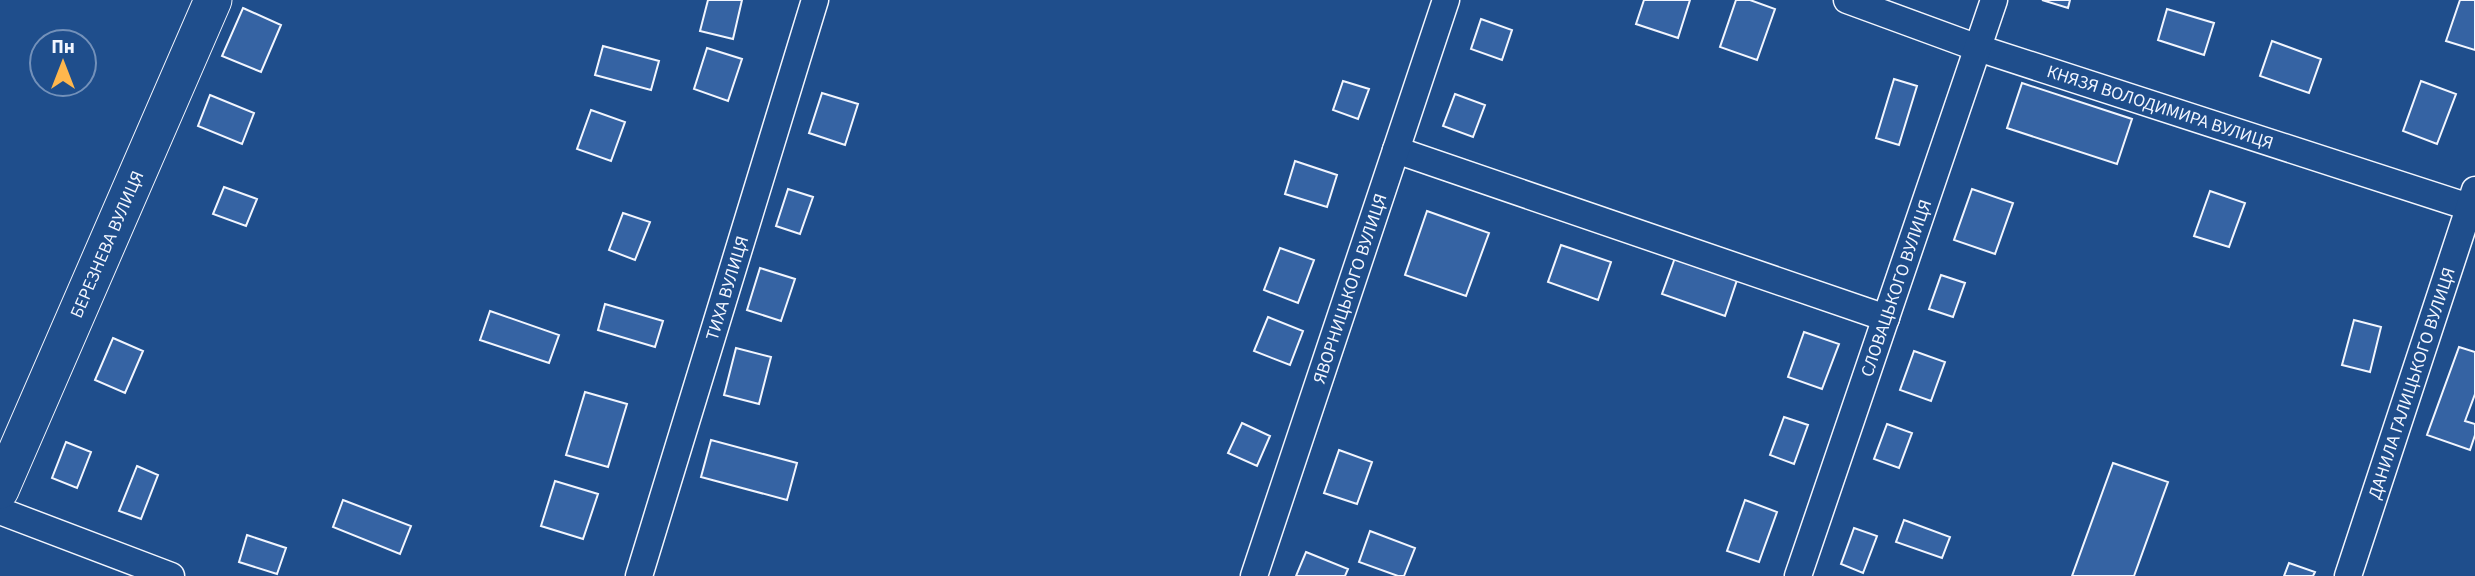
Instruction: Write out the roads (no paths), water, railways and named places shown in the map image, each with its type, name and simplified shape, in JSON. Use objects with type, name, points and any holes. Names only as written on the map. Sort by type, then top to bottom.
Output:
[{"type":"main road","name":"БЕРЕЗНЕВА ВУЛИЦЯ","points":[[0,490],[213,0]]},
{"type":"street","name":"ТИХА ВУЛИЦЯ","points":[[639,576],[815,0]]},
{"type":"street","name":"ЯВОРНИЦЬКОГО ВУЛИЦЯ","points":[[1254,576],[1446,0]]},
{"type":"street","name":"КНЯЗЯ ВОЛОДИМИРА ВУЛИЦЯ","points":[[1847,0],[1978,48],[2473,202]]},
{"type":"street","name":"СЛОВАЦЬКОГО ВУЛИЦЯ","points":[[1798,576],[1994,0]]},
{"type":"street","points":[[1396,150],[1886,318]]},
{"type":"street","name":"ДАНИЛА ГАЛИЦЬКОГО ВУЛИЦЯ","points":[[2348,576],[2473,202]]},
{"type":"street","points":[[0,511],[171,576]]}]
